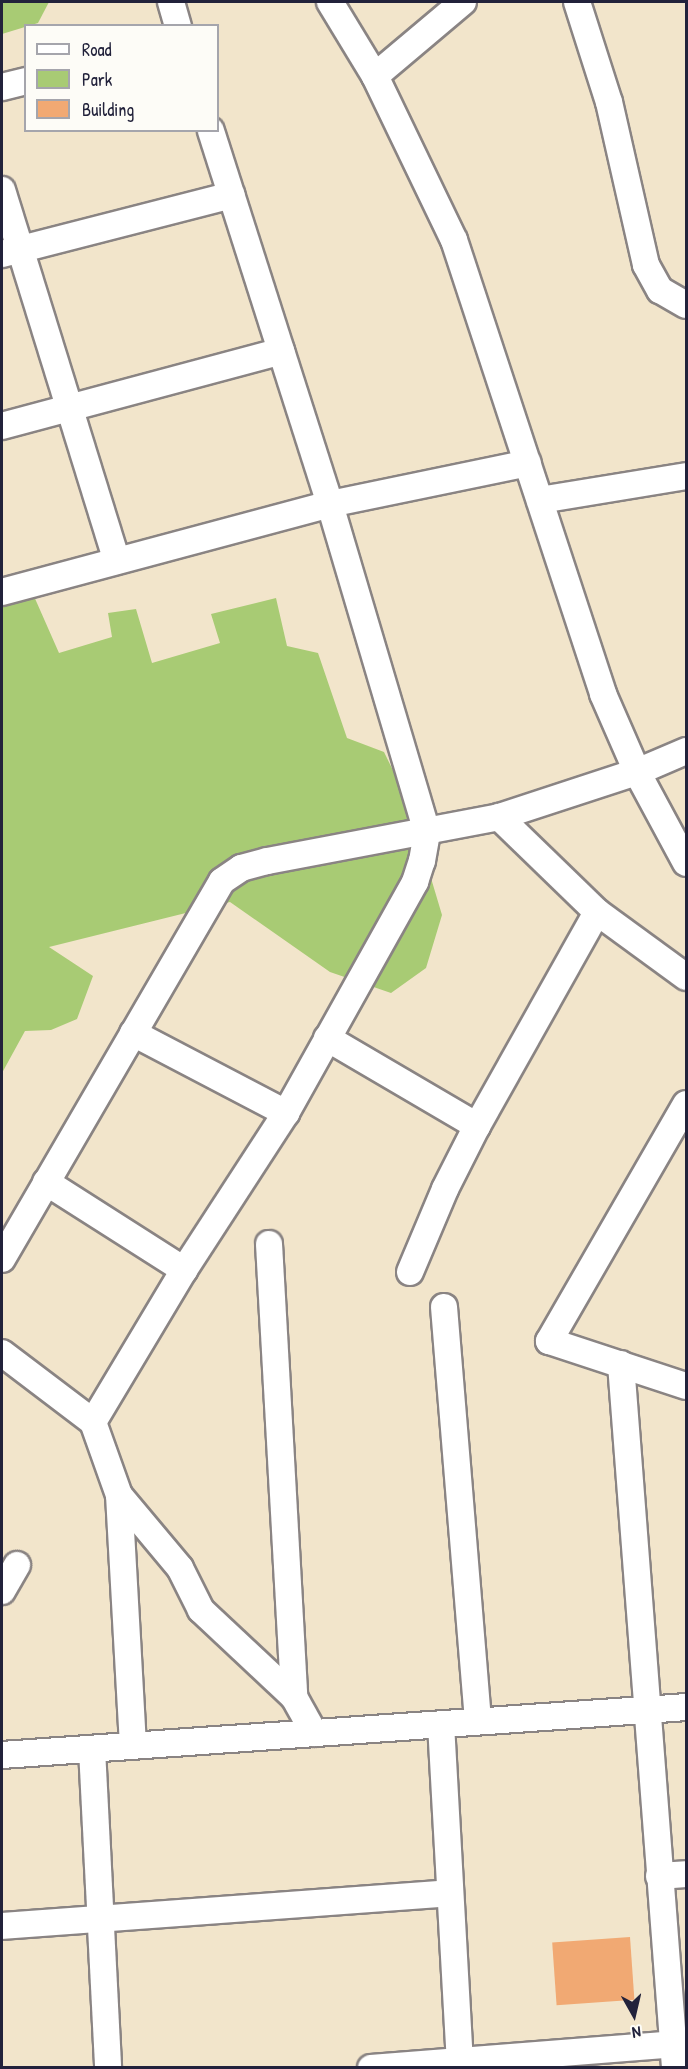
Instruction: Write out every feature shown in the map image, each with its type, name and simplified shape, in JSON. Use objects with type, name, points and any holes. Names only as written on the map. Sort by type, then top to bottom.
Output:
[{"type":"street","points":[[171,2],[177,24]]},
{"type":"street","points":[[330,2],[375,75],[454,240],[603,694],[637,772],[687,863]]},
{"type":"street","points":[[375,75],[463,2]]},
{"type":"street","points":[[577,2],[609,102],[646,265],[660,290],[687,305]]},
{"type":"street","points":[[2,87],[24,82]]},
{"type":"street","points":[[93,1422],[184,1270],[286,1113],[415,882],[422,861],[427,832],[330,504],[212,132]]},
{"type":"street","points":[[2,190],[11,252],[69,407],[117,561]]},
{"type":"street","points":[[11,252],[232,195]]},
{"type":"street","points":[[2,426],[281,351]]},
{"type":"street","points":[[2,592],[330,504],[528,463]]},
{"type":"street","points":[[540,500],[687,477]]},
{"type":"street","points":[[2,1259],[222,881],[241,868],[267,861],[500,817],[637,772],[687,751]]},
{"type":"street","points":[[500,817],[597,912],[687,977]]},
{"type":"street","points":[[410,1272],[445,1189],[477,1126],[597,912]]},
{"type":"street","points":[[133,1033],[286,1113]]},
{"type":"street","points":[[327,1038],[477,1126]]},
{"type":"street","points":[[687,1104],[549,1341],[687,1386]]},
{"type":"street","points":[[46,1182],[184,1270]]},
{"type":"street","points":[[269,1244],[294,1697]]},
{"type":"street","points":[[444,1307],[478,1721]]},
{"type":"street","points":[[2,1353],[93,1422],[119,1495],[133,1745]]},
{"type":"street","points":[[371,2067],[460,2061],[496,2063],[678,2052],[646,1709],[621,1364]]},
{"type":"street","points":[[119,1495],[180,1568],[201,1610],[294,1697],[314,1733]]},
{"type":"street","points":[[2,1591],[17,1565]]},
{"type":"street","points":[[2,1755],[687,1707]]},
{"type":"street","points":[[441,1724],[460,2061]]},
{"type":"street","points":[[92,1749],[108,2067]]},
{"type":"street","points":[[660,1876],[687,1874]]},
{"type":"street","points":[[2,1926],[450,1893]]},
{"type":"green space","points":[[2,2],[49,2],[38,23],[24,24],[24,27],[2,34]]},
{"type":"green space","points":[[33,594],[59,653],[112,637],[108,613],[136,609],[152,663],[220,643],[211,614],[276,598],[287,646],[318,653],[347,738],[384,752],[408,801],[442,915],[426,968],[391,993],[330,972],[230,902],[49,947],[93,976],[77,1019],[51,1030],[25,1031],[2,1073],[2,605]]},
{"type":"building","points":[[630,1937],[634,2000],[557,2005],[552,1942]]}]
